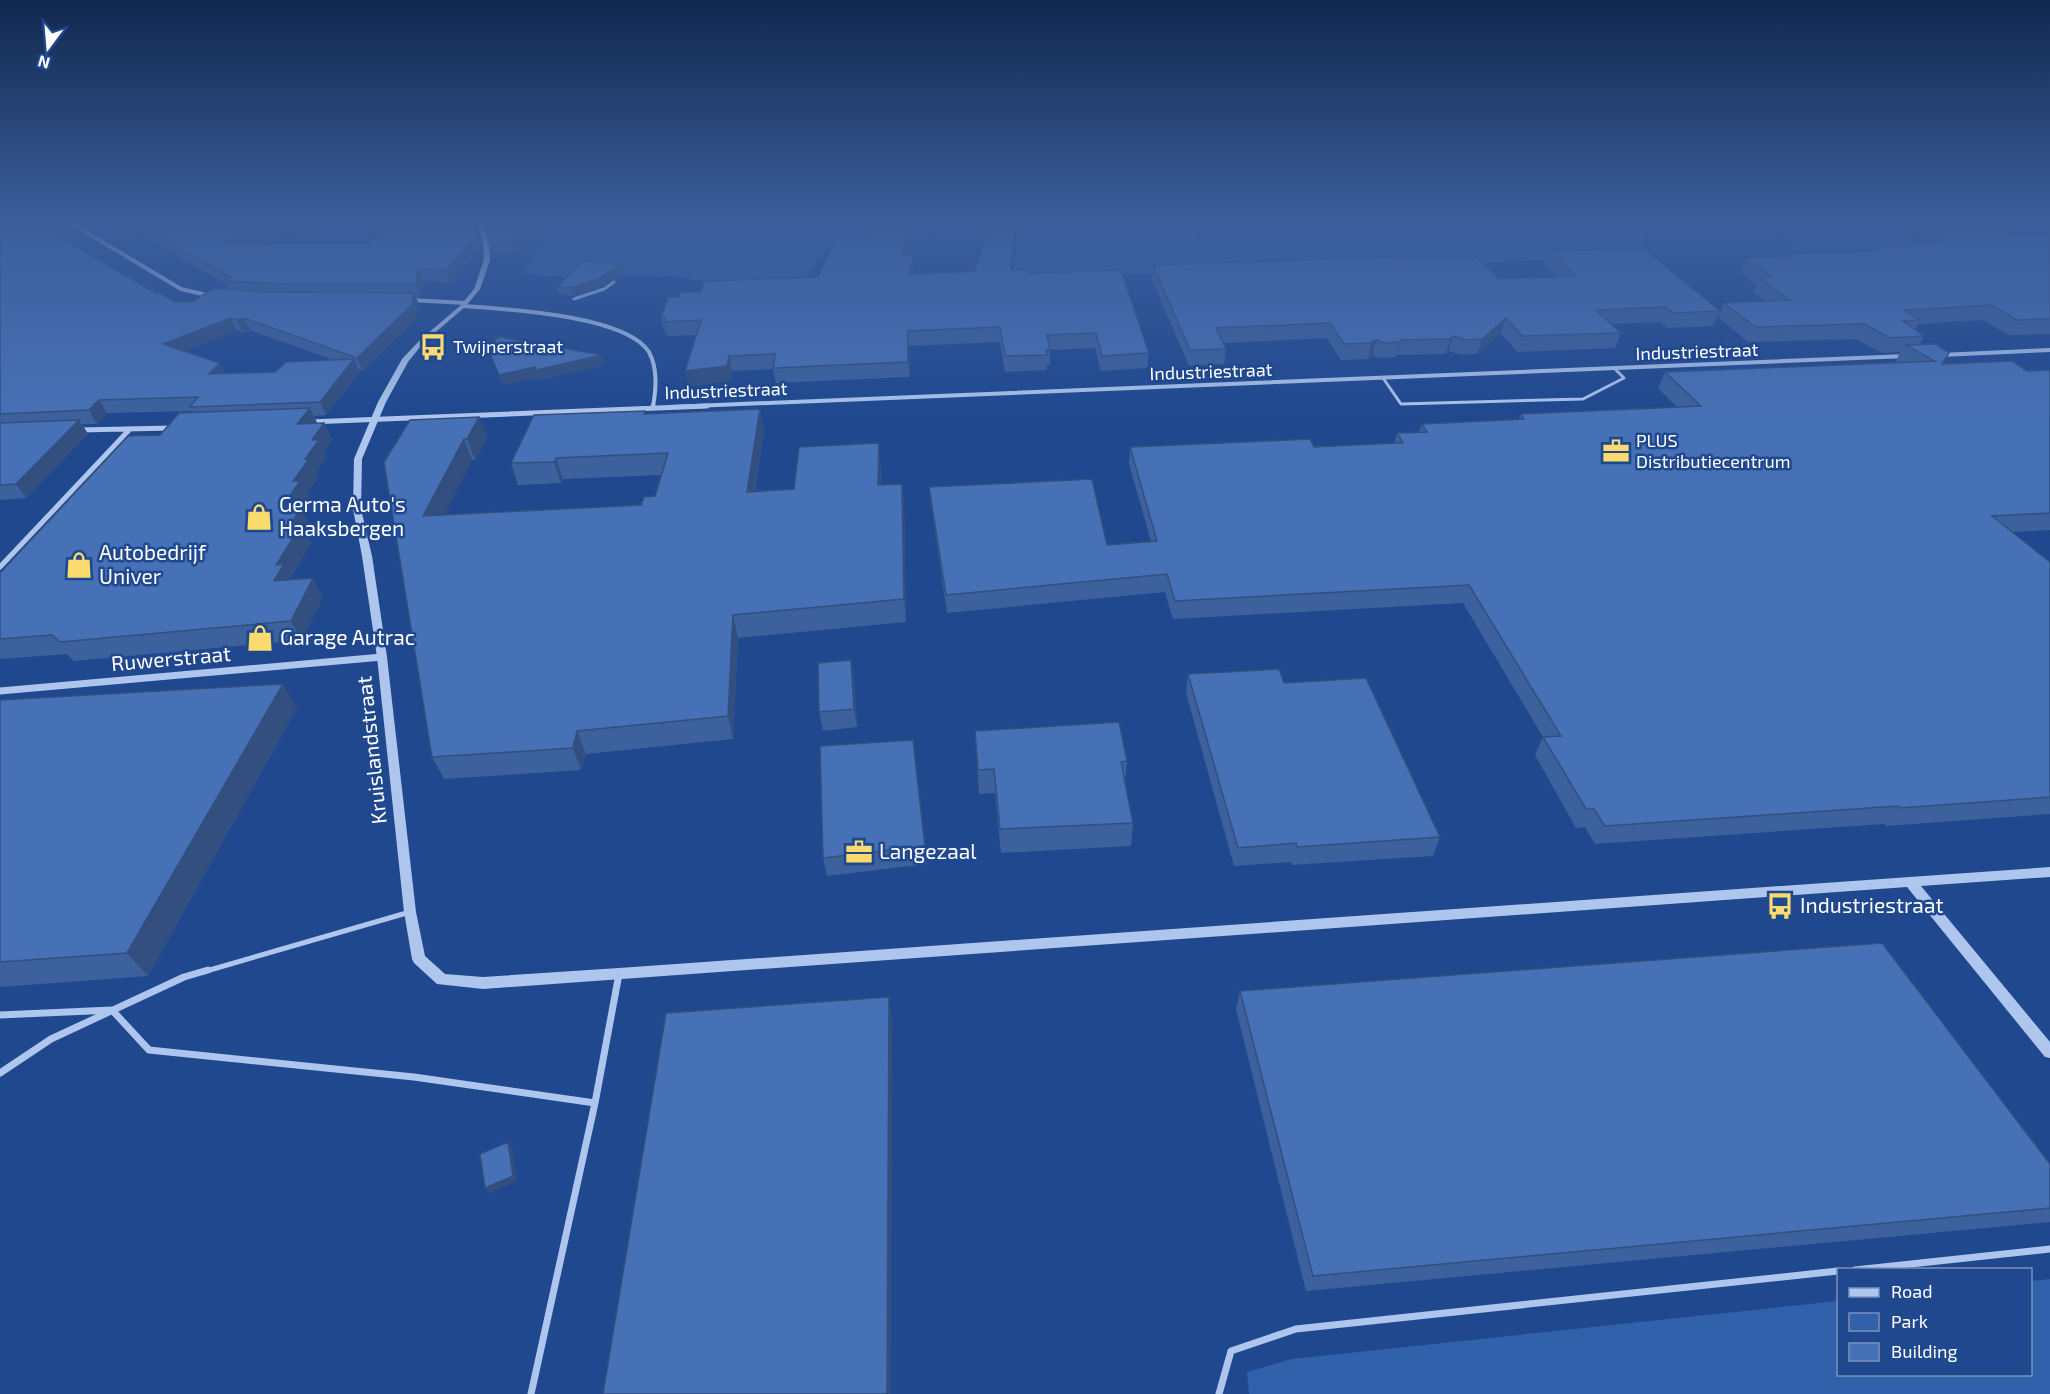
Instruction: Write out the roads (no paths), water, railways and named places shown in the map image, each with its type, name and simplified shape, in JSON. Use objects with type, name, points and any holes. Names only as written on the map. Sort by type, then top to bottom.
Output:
[{"type":"street","points":[[178,287],[220,298]]},
{"type":"street","name":"Kruislandstraat","points":[[478,287],[465,305],[422,341],[405,361],[395,376],[358,459],[357,509],[367,556],[382,657],[410,912],[419,959],[442,980],[483,983],[619,974],[2050,872]]},
{"type":"street","points":[[407,300],[465,305],[589,322],[610,327],[631,336],[645,347],[651,359],[657,387],[653,408]]},
{"type":"street","points":[[1933,355],[2050,350]]},
{"type":"street","name":"Industriestraat","points":[[374,420],[1909,356]]},
{"type":"street","points":[[304,423],[374,420]]},
{"type":"street","points":[[71,430],[177,427]]},
{"type":"street","points":[[0,567],[130,429]]},
{"type":"street","name":"Ruwerstraat","points":[[0,691],[382,657]]},
{"type":"street","points":[[1911,883],[2050,1052]]},
{"type":"lane","points":[[574,299],[607,287]]},
{"type":"lane","points":[[1383,378],[1401,404],[1583,399],[1624,378],[1616,369]]},
{"type":"lane","points":[[0,1073],[51,1039],[184,977],[410,912]]},
{"type":"lane","points":[[531,1394],[595,1103],[619,974]]},
{"type":"lane","points":[[0,1015],[111,1010],[149,1050],[414,1077],[595,1103]]},
{"type":"lane","points":[[1865,1268],[2050,1249]]},
{"type":"lane","points":[[1219,1394],[1231,1351],[1296,1329],[1837,1271]]},
{"type":"place","name":"Twijnerstraat","points":[[433,347]]},
{"type":"place","name":"PLUS Distributiecentrum","points":[[1616,451]]},
{"type":"place","name":"Germa Auto's Haaksbergen","points":[[259,517]]},
{"type":"place","name":"Autobedrijf Univer","points":[[79,565]]},
{"type":"place","name":"Garage Autrac","points":[[260,638]]},
{"type":"place","name":"Langezaal","points":[[859,852]]},
{"type":"place","name":"Industriestraat","points":[[1780,906]]}]
